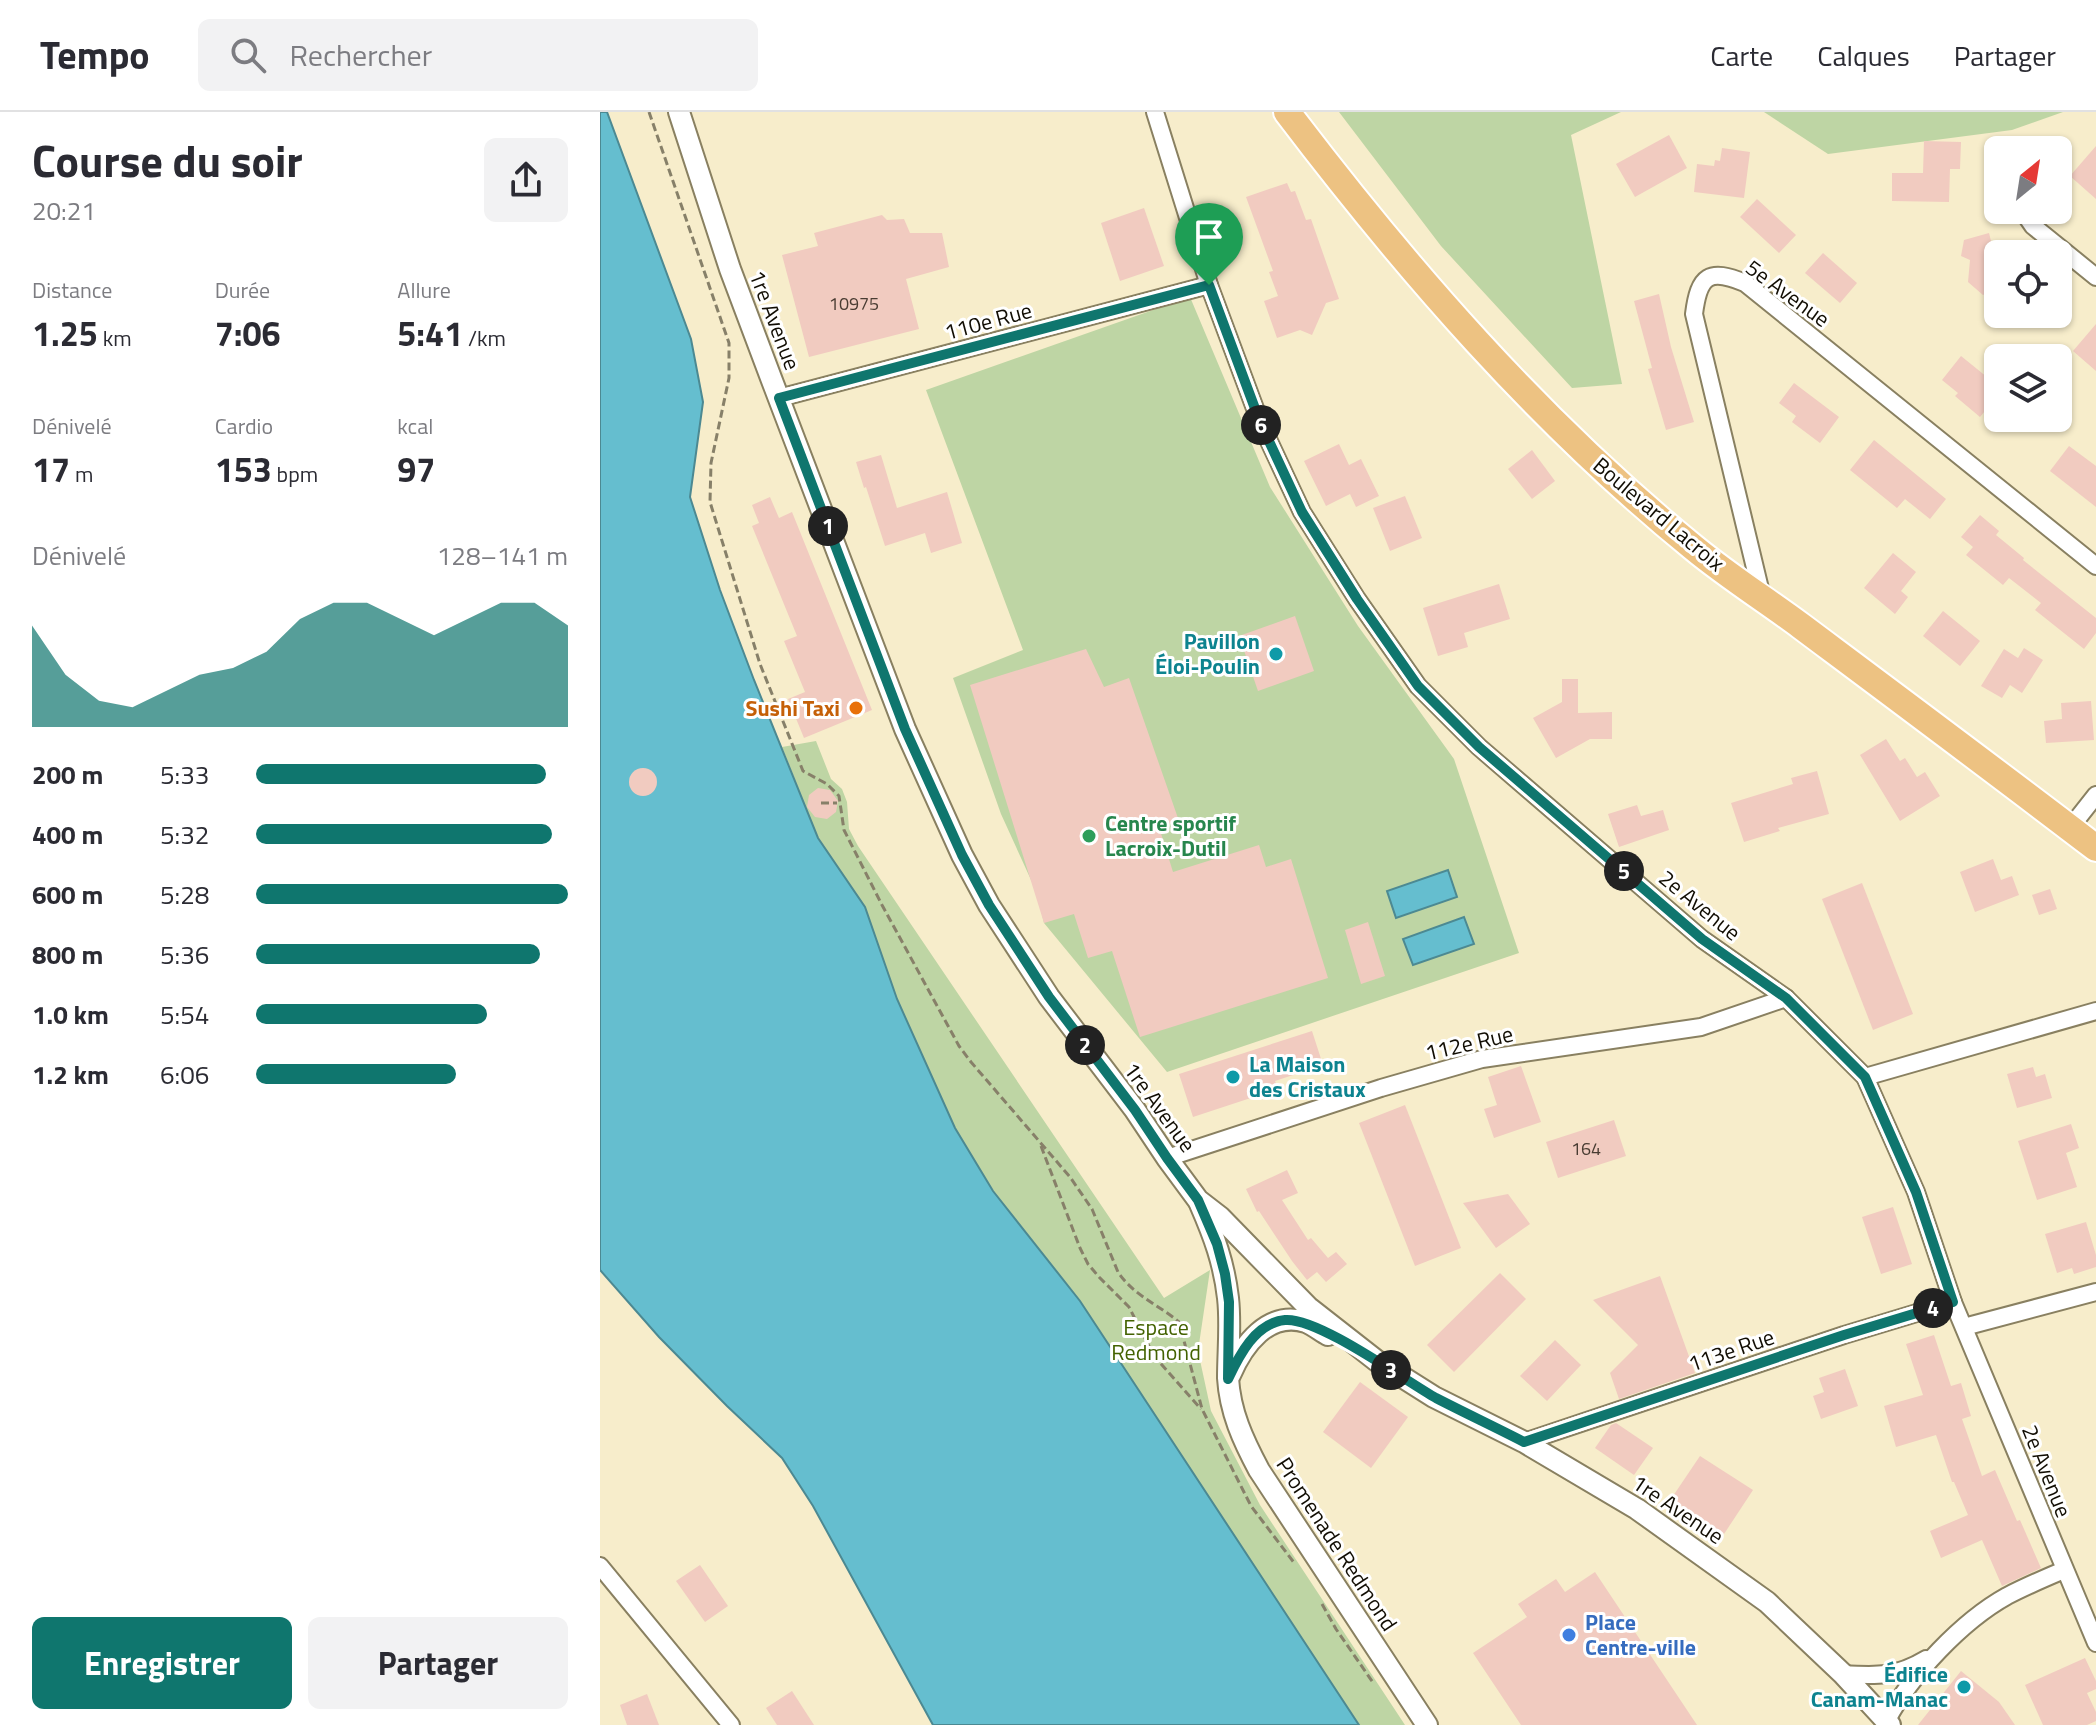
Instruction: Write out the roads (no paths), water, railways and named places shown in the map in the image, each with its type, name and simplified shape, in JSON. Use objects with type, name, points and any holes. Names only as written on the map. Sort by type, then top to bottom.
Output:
[{"type":"main road","name":"Boulevard Lacroix","points":[[1287,112],[1345,188],[1454,318],[1560,428],[1695,549],[2096,848]]},
{"type":"street","name":"1re Avenue","points":[[679,112],[730,269],[905,729],[962,855],[989,905],[1049,997],[1135,1110],[1198,1200],[1220,1217],[1308,1307],[1377,1361],[1434,1397],[1524,1442],[1637,1509],[1767,1602],[1843,1674],[1888,1723]]},
{"type":"street","name":"2e Avenue","points":[[1155,112],[1209,285],[1260,422],[1302,512],[1357,599],[1418,686],[1479,747],[1702,939],[1786,998],[1865,1077],[1916,1192],[1953,1302],[2064,1570],[2089,1609],[2096,1643]]},
{"type":"street","points":[[2032,224],[2096,277]]},
{"type":"street","name":"5e Avenue","points":[[1762,597],[1694,314],[1696,297],[1702,283],[1710,276],[1725,275],[1745,283],[2096,566]]},
{"type":"street","name":"110e Rue","points":[[779,398],[1209,285]]},
{"type":"street","points":[[2070,828],[2096,795]]},
{"type":"street","name":"112e Rue","points":[[1167,1158],[1381,1088],[1482,1059],[1701,1027],[1786,998]]},
{"type":"street","points":[[1865,1077],[2096,1011]]},
{"type":"street","name":"Promenade Redmond","points":[[1198,1200],[1217,1244],[1225,1274],[1229,1302],[1228,1379],[1232,1411],[1242,1439],[1259,1470],[1427,1725]]},
{"type":"street","points":[[1964,1327],[2096,1292]]},
{"type":"street","name":"113e Rue","points":[[1524,1442],[1844,1335],[1953,1302]]},
{"type":"street","points":[[1228,1379],[1237,1359],[1253,1338],[1270,1323],[1286,1320],[1305,1322],[1377,1361]]},
{"type":"street","points":[[600,1566],[731,1725]]},
{"type":"street","points":[[1888,1723],[1898,1699],[1973,1619],[2006,1597],[2064,1570]]},
{"type":"street","points":[[1843,1674],[1874,1676],[1908,1670],[1938,1653]]},
{"type":"water","points":[[600,112],[607,112],[691,339],[703,402],[690,497],[720,590],[818,838],[865,907],[897,999],[955,1128],[993,1191],[1080,1301],[1359,1725],[933,1725],[813,1506],[782,1458],[659,1337],[600,1270]]},
{"type":"water","points":[[1448,870],[1457,897],[1396,918],[1387,891]]},
{"type":"water","points":[[1464,917],[1474,944],[1413,965],[1403,939]]},
{"type":"place","name":"Pavillon Éloi-Poulin","points":[[1276,654]]},
{"type":"place","name":"Sushi Taxi","points":[[856,708]]},
{"type":"place","name":"Centre sportif Lacroix-Dutil","points":[[1089,836]]},
{"type":"place","name":"La Maison des Cristaux","points":[[1233,1077]]},
{"type":"place","name":"Place Centre-ville","points":[[1569,1635]]},
{"type":"place","name":"Édifice Canam-Manac","points":[[1964,1687]]},
{"type":"park label","name":"Espace Redmond","points":[[1156,1340]]}]
